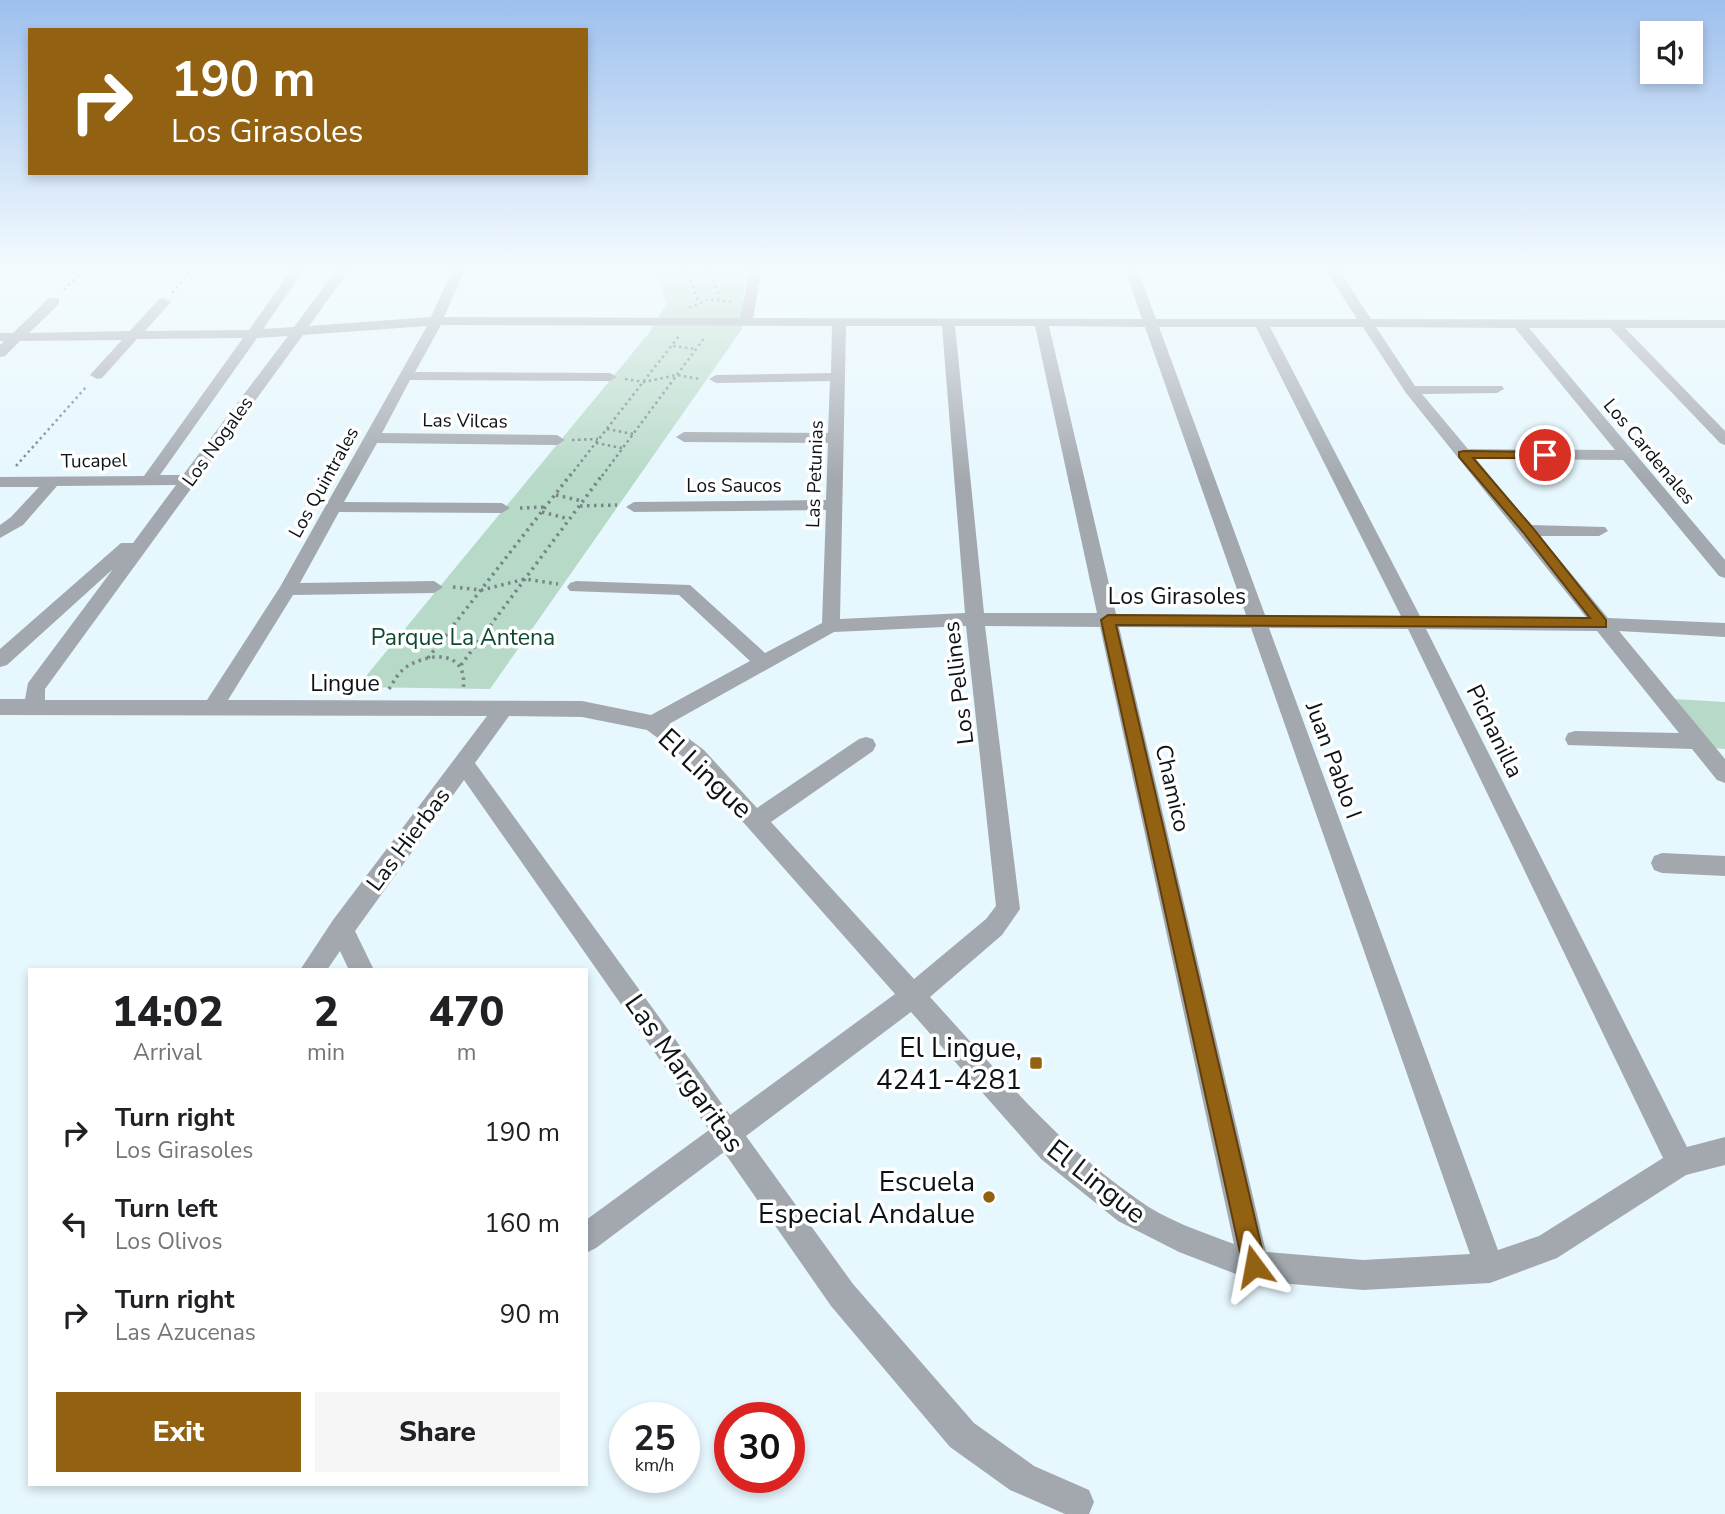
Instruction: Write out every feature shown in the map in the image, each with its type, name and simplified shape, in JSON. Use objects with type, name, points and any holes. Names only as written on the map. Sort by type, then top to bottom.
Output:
[{"type":"street","points":[[0,354],[14,340]]},
{"type":"street","points":[[97,374],[130,340]]},
{"type":"street","points":[[149,480],[250,340]]},
{"type":"street","name":"Los Nogales","points":[[34,702],[35,688],[292,340]]},
{"type":"street","name":"Los Quintrales","points":[[212,707],[288,589],[425,340]]},
{"type":"street","name":"Las Petunias","points":[[831,626],[838,340]]},
{"type":"street","name":"Los Pellines","points":[[912,996],[994,928],[1008,909],[975,619],[950,340]]},
{"type":"street","name":"Chamico","points":[[1045,340],[1254,1266]]},
{"type":"street","name":"Juan Pablo I","points":[[1157,340],[1255,621],[1490,1268]]},
{"type":"street","name":"Pichanilla","points":[[1269,340],[1414,623],[1680,1163]]},
{"type":"street","points":[[1376,340],[1411,390],[1725,774]]},
{"type":"street","name":"Los Cardenales","points":[[1532,340],[1725,572]]},
{"type":"street","points":[[1629,340],[1725,440]]},
{"type":"street","points":[[405,376],[610,377]]},
{"type":"street","points":[[708,379],[837,377]]},
{"type":"street","points":[[1411,390],[1497,389]]},
{"type":"street","name":"Las Vilcas","points":[[372,438],[557,440]]},
{"type":"street","points":[[684,438],[836,438]]},
{"type":"street","points":[[1464,454],[1626,455]]},
{"type":"street","name":"Tucapel","points":[[1,482],[188,480]]},
{"type":"street","points":[[0,533],[17,521],[52,482]]},
{"type":"street","name":"Los Saucos","points":[[634,506],[834,505]]},
{"type":"street","points":[[333,507],[502,508]]},
{"type":"street","name":"Los Nogales","points":[[0,660],[160,517]]},
{"type":"street","points":[[1528,530],[1599,531]]},
{"type":"street","points":[[288,589],[434,587]]},
{"type":"street","points":[[576,587],[684,589],[764,663]]},
{"type":"street","name":"Los Girasoles","points":[[653,723],[831,626],[975,619],[1601,624],[1725,630]]},
{"type":"street","name":"Lingue","points":[[0,707],[34,702],[212,707],[582,709],[653,723]]},
{"type":"street","name":"Las Hierbas","points":[[313,968],[465,765],[504,708]]},
{"type":"street","name":"El Lingue","points":[[653,723],[697,756],[757,820],[1051,1149],[1128,1211],[1189,1242],[1254,1266],[1363,1275],[1490,1268],[1547,1248],[1680,1163],[1725,1151]]},
{"type":"street","points":[[1575,739],[1698,741]]},
{"type":"street","points":[[757,820],[866,745]]},
{"type":"street","name":"Las Margaritas","points":[[465,765],[842,1295],[962,1435],[1022,1478],[1077,1502]]},
{"type":"street","points":[[1662,863],[1725,866]]},
{"type":"street","points":[[341,928],[361,968]]},
{"type":"street","points":[[588,1236],[912,996]]},
{"type":"path","points":[[428,658],[677,340]]},
{"type":"path","points":[[461,665],[703,340]]},
{"type":"path","points":[[672,346],[696,349]]},
{"type":"path","points":[[1,482],[97,374]]},
{"type":"path","points":[[610,377],[644,382],[677,375],[708,379]]},
{"type":"path","points":[[607,429],[633,434]]},
{"type":"path","points":[[596,443],[622,448]]},
{"type":"path","points":[[556,495],[583,501]]},
{"type":"path","points":[[579,506],[634,506]]},
{"type":"path","points":[[502,508],[546,507]]},
{"type":"path","points":[[542,512],[569,519]]},
{"type":"path","points":[[434,587],[482,590],[525,579],[576,587]]},
{"type":"path","points":[[378,708],[397,675],[407,667],[428,658],[451,659],[461,665],[467,677],[457,708]]},
{"type":"green space","name":"Parque La Antena","points":[[644,340],[735,340],[490,689],[357,687]]},
{"type":"green space","points":[[1673,699],[1725,702],[1725,749],[1712,748]]},
{"type":"place","name":"El Lingue, 4241-4281","points":[[1036,1063]]},
{"type":"place","name":"Escuela Especial Andalue","points":[[989,1197]]},
{"type":"route","points":[[1254,1266],[1108,620],[1601,624],[1528,530],[1464,454],[1545,455]]}]
